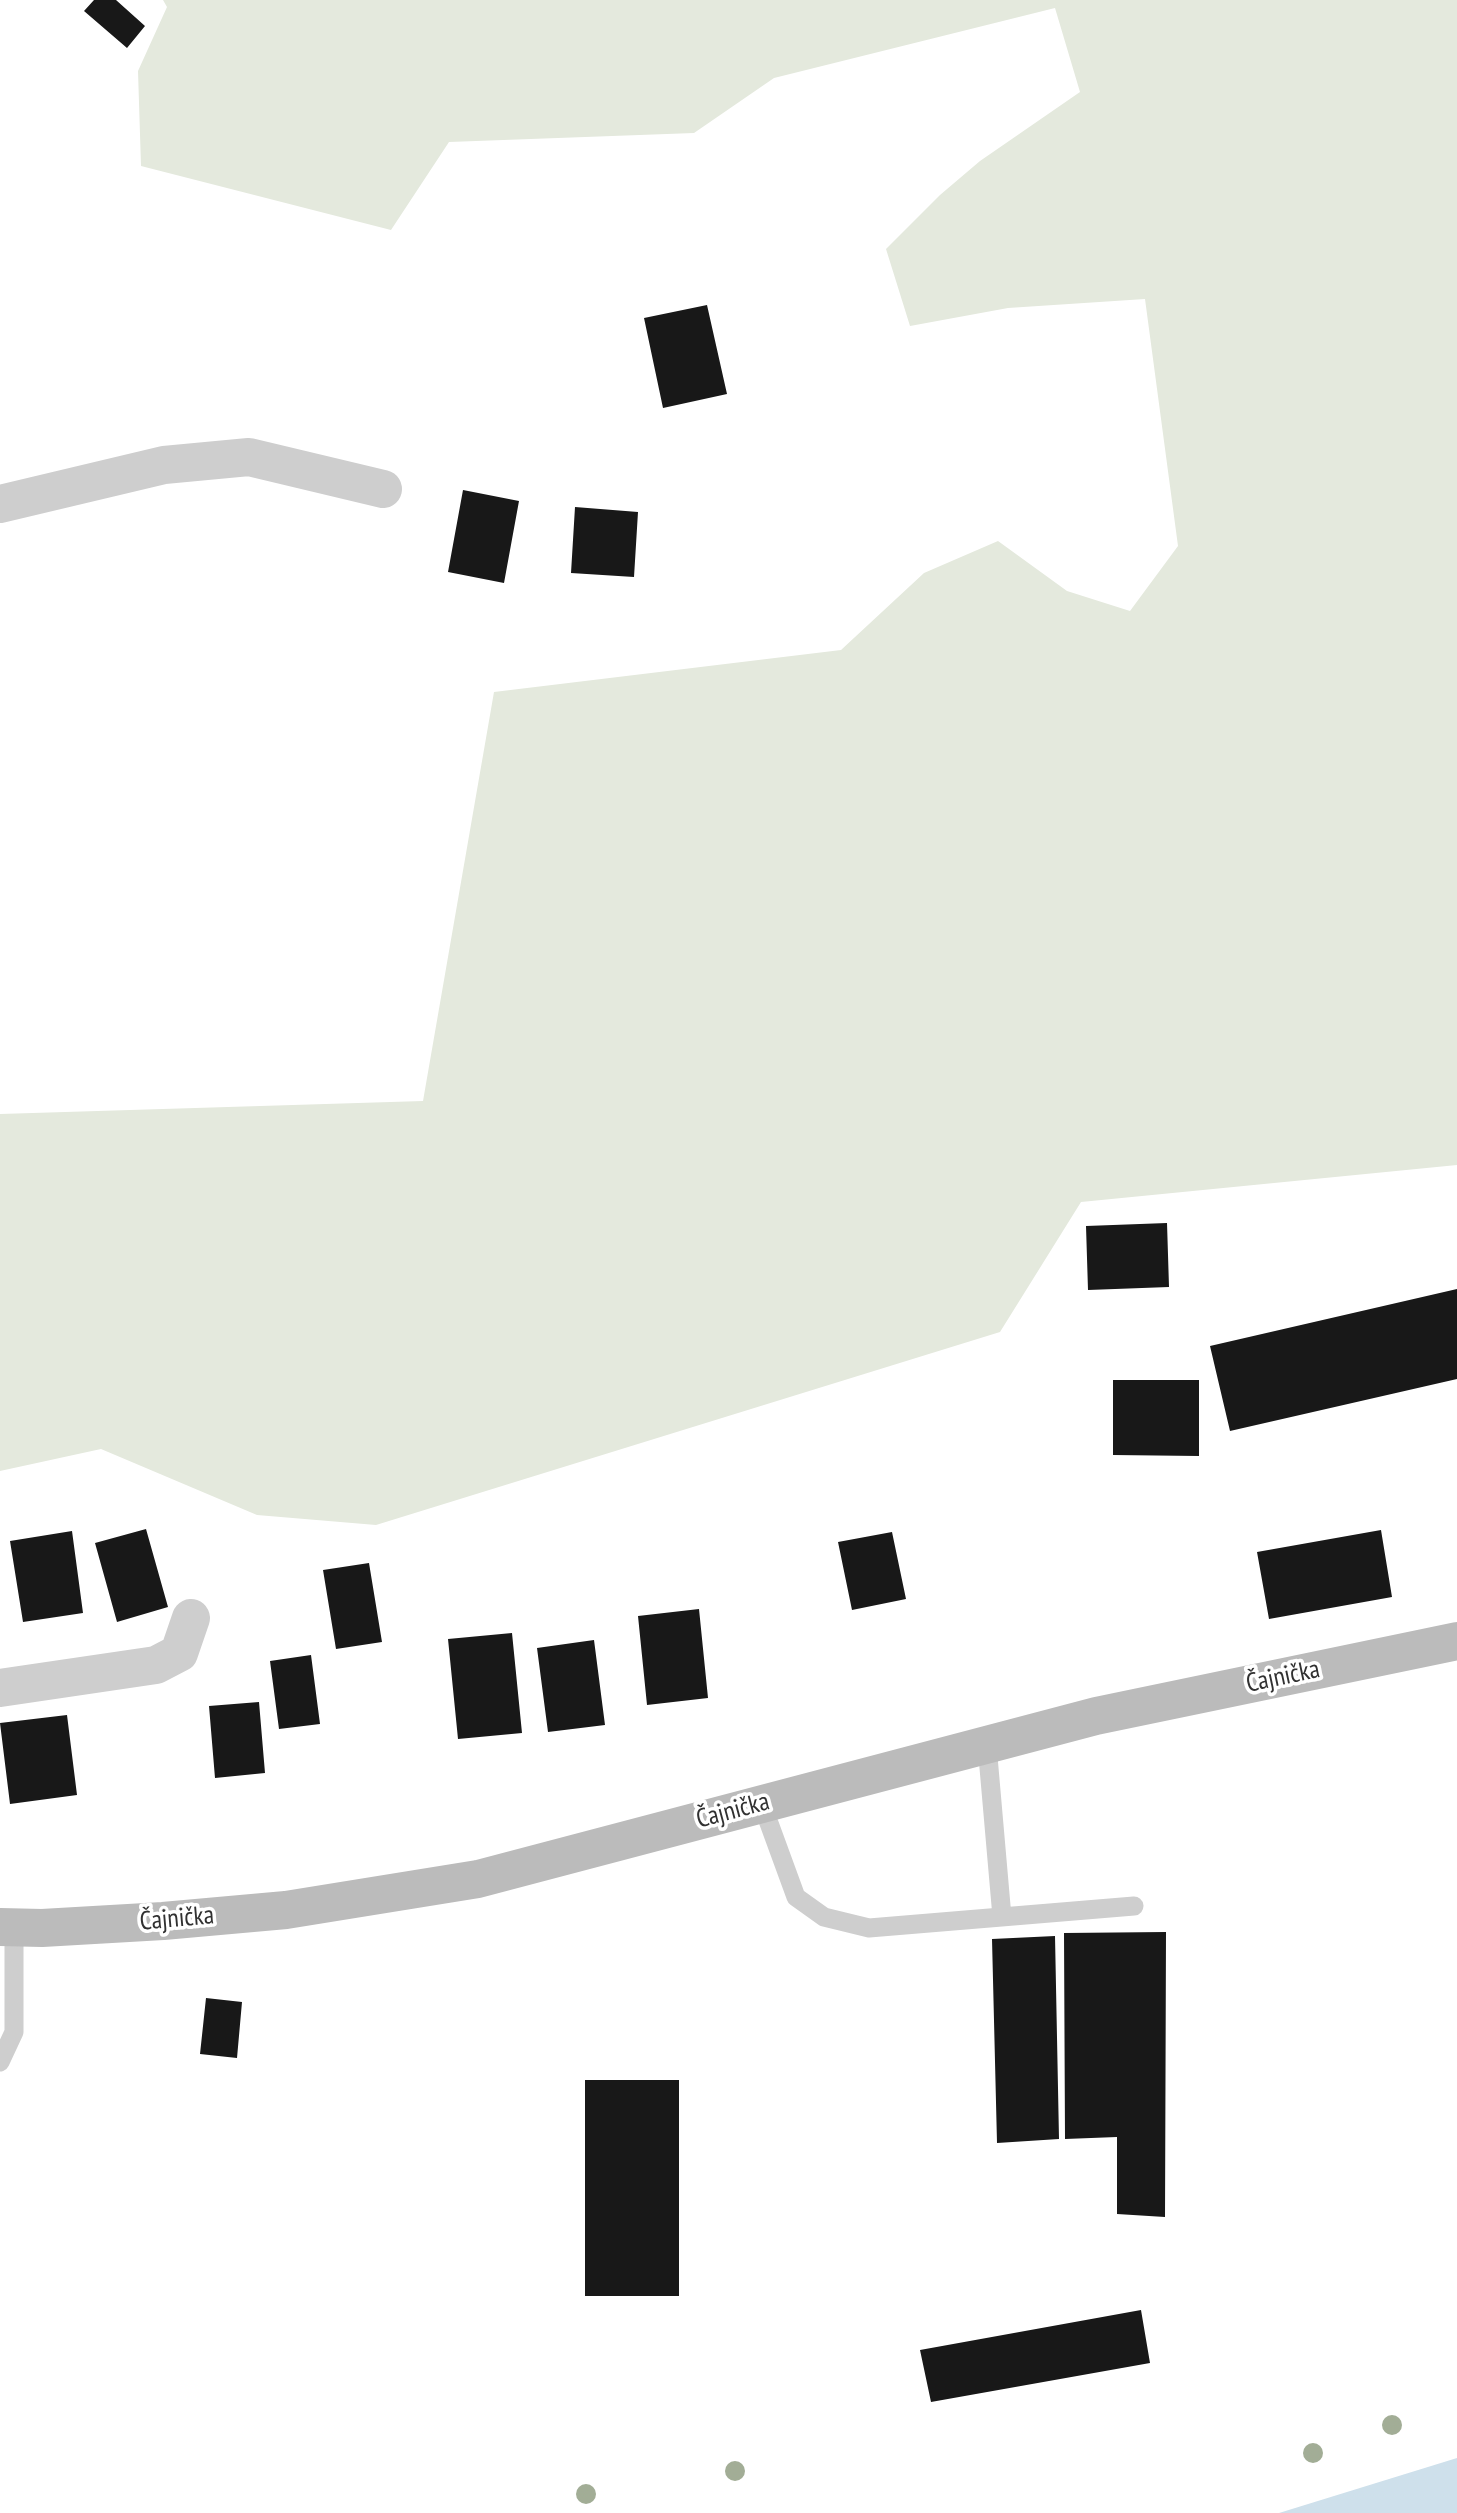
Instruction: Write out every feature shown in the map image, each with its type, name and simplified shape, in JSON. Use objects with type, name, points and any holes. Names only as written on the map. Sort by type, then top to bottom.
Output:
[{"type":"main road","name":"Čajnička","points":[[7,1927],[163,1921],[286,1910],[478,1879],[1096,1716],[1457,1641]]},
{"type":"street","points":[[0,504],[164,465],[249,457],[383,489]]},
{"type":"street","points":[[0,1688],[156,1665],[179,1653],[191,1618]]},
{"type":"lane","points":[[987,1745],[1002,1917]]},
{"type":"lane","points":[[762,1804],[796,1897],[824,1917],[869,1928],[1134,1906]]},
{"type":"lane","points":[[0,2062],[13,2032],[7,1927]]},
{"type":"shaded area","points":[[163,0],[1457,0],[1457,1165],[1081,1202],[1000,1332],[376,1525],[257,1515],[101,1449],[0,1471],[0,1114],[423,1101],[494,692],[841,650],[924,573],[998,541],[1067,591],[1130,611],[1178,546],[1145,299],[1008,308],[910,326],[886,249],[940,195],[980,161],[1080,92],[1055,8],[774,78],[694,133],[449,142],[391,230],[141,166],[138,71],[167,7]]},
{"type":"water","points":[[1457,2458],[1457,2513],[1279,2513]]},
{"type":"building","points":[[94,0],[116,0],[145,26],[127,48],[84,11]]},
{"type":"building","points":[[707,305],[727,394],[663,408],[644,318]]},
{"type":"building","points":[[463,490],[519,501],[504,583],[448,572]]},
{"type":"building","points":[[575,507],[638,512],[634,577],[571,573]]},
{"type":"building","points":[[1167,1223],[1169,1287],[1088,1290],[1086,1226]]},
{"type":"building","points":[[1457,1289],[1457,1379],[1230,1431],[1210,1346]]},
{"type":"building","points":[[1113,1380],[1199,1380],[1199,1456],[1113,1455]]},
{"type":"building","points":[[146,1529],[168,1607],[117,1622],[95,1543]]},
{"type":"building","points":[[1381,1530],[1392,1597],[1269,1619],[1257,1552]]},
{"type":"building","points":[[72,1531],[83,1613],[23,1622],[10,1541]]},
{"type":"building","points":[[892,1532],[906,1599],[852,1610],[838,1542]]},
{"type":"building","points":[[369,1563],[382,1642],[336,1649],[323,1570]]},
{"type":"building","points":[[699,1609],[708,1698],[647,1705],[638,1616]]},
{"type":"building","points":[[512,1633],[522,1733],[458,1739],[448,1639]]},
{"type":"building","points":[[594,1640],[605,1725],[548,1732],[537,1648]]},
{"type":"building","points":[[311,1655],[320,1724],[279,1729],[270,1661]]},
{"type":"building","points":[[259,1702],[265,1773],[215,1778],[209,1706]]},
{"type":"building","points":[[67,1715],[77,1795],[10,1804],[0,1723]]},
{"type":"building","points":[[1166,1932],[1165,2217],[1117,2214],[1117,2137],[1065,2139],[1064,1933]]},
{"type":"building","points":[[1055,1936],[1059,2139],[997,2143],[992,1939]]},
{"type":"building","points":[[206,1998],[242,2002],[237,2058],[200,2054]]},
{"type":"building","points":[[585,2080],[679,2080],[679,2296],[585,2296]]},
{"type":"building","points":[[1141,2310],[1150,2363],[931,2402],[920,2350]]}]
